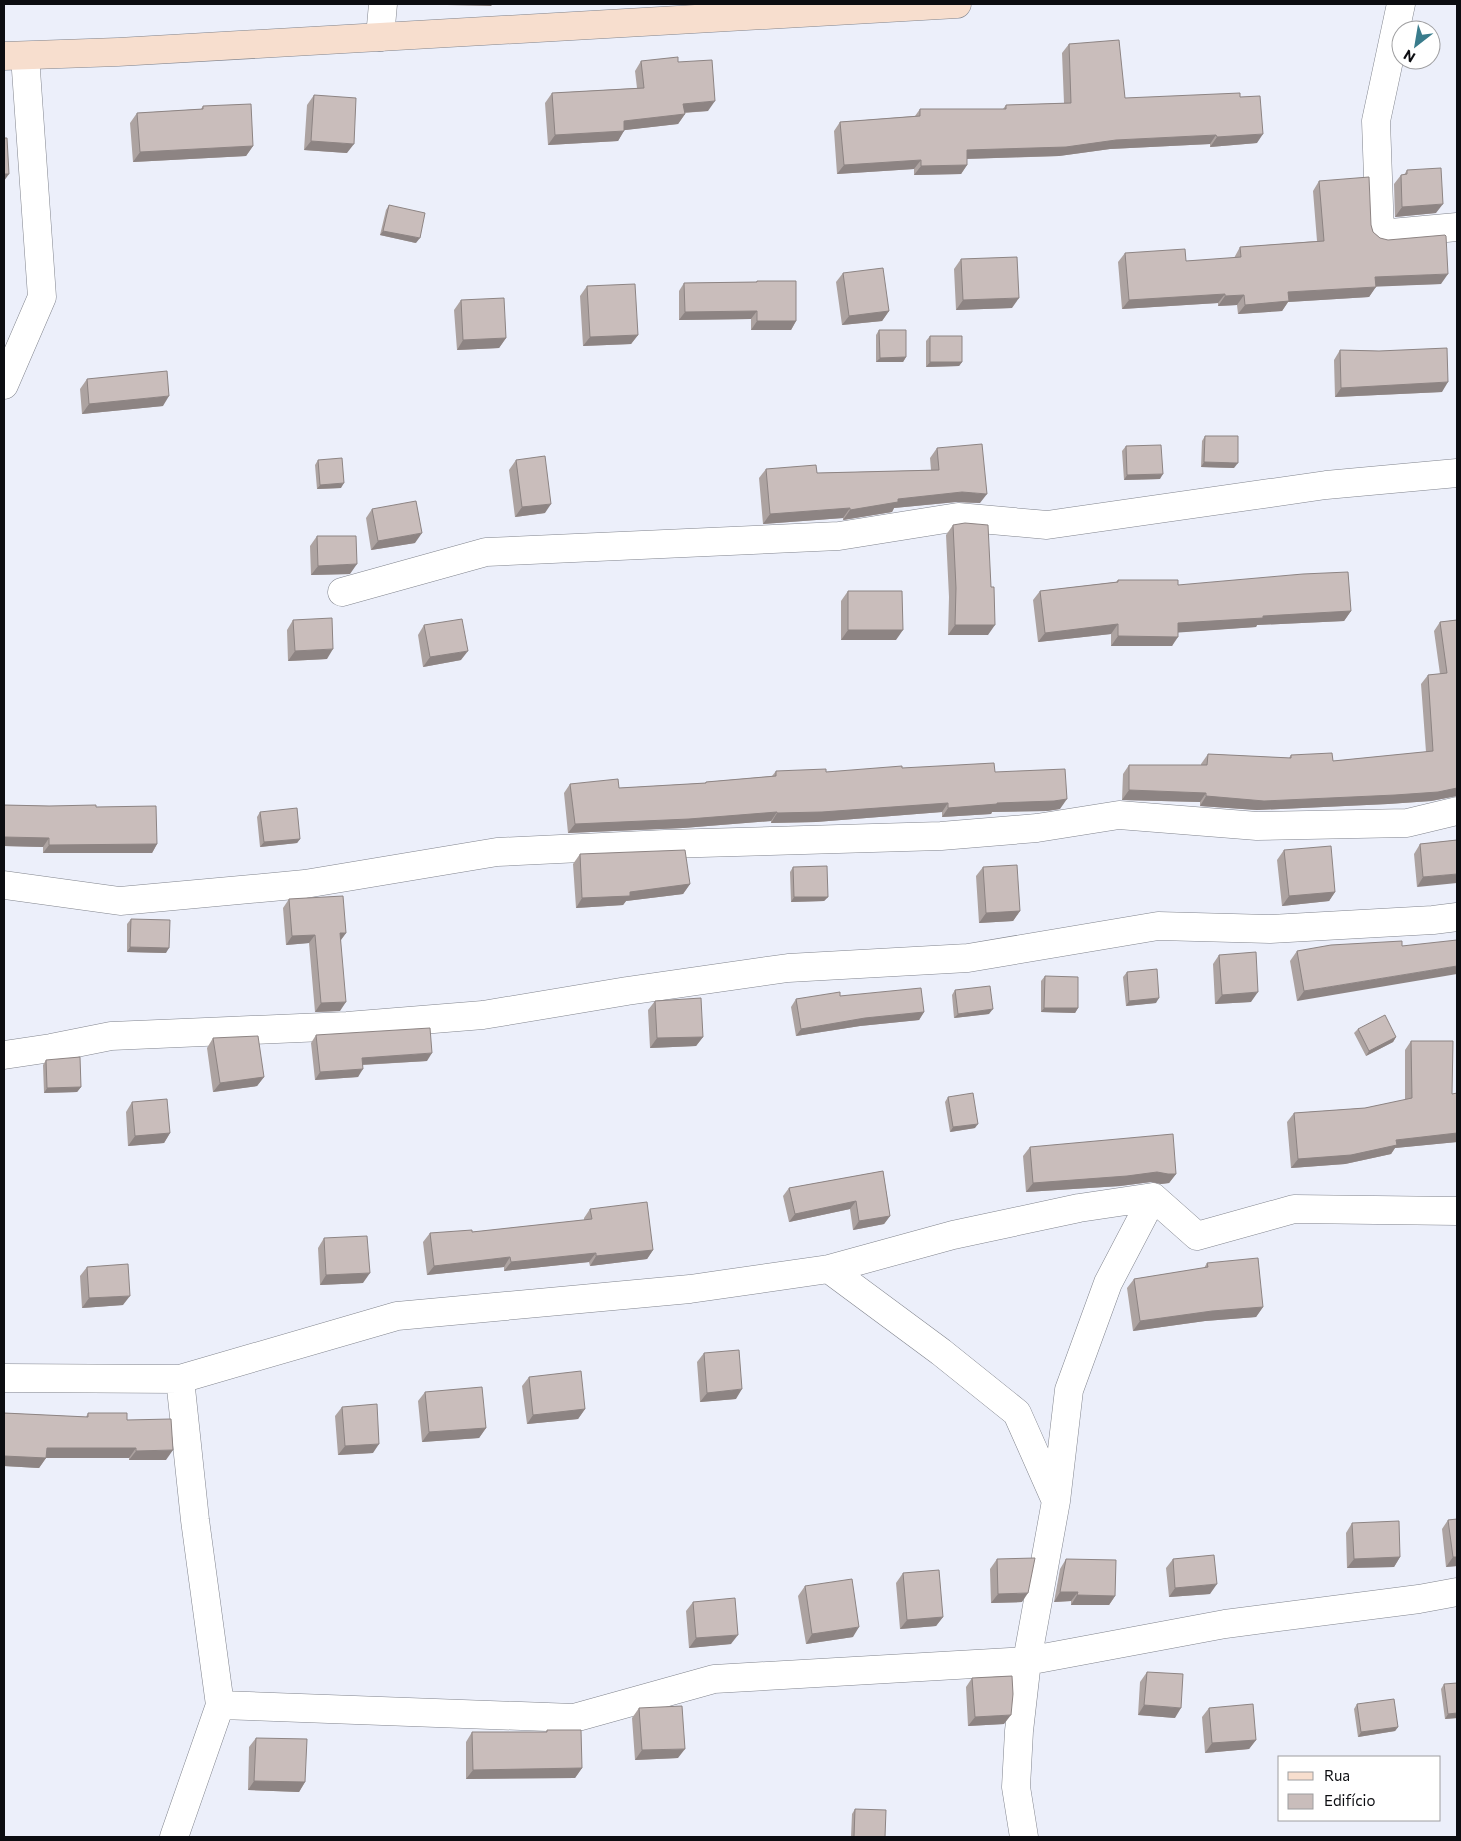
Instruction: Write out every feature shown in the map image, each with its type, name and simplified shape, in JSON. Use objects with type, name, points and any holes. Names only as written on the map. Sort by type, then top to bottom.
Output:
[{"type":"street","points":[[380,37],[383,4]]},
{"type":"street","points":[[4,385],[42,297],[14,56],[380,37],[880,5],[957,4]]},
{"type":"street","points":[[1400,4],[1376,121],[1380,234],[1457,227]]},
{"type":"street","points":[[342,592],[486,552],[839,536],[958,517],[1047,525],[1326,485],[1457,473]]},
{"type":"street","points":[[4,885],[120,901],[305,884],[497,852],[665,844],[941,836],[1037,828],[1119,815],[1257,826],[1407,823],[1457,811]]},
{"type":"street","points":[[4,1055],[111,1036],[347,1026],[483,1015],[628,991],[788,968],[968,958],[1158,926],[1270,929],[1457,917]]},
{"type":"street","points":[[1154,1197],[1197,1236],[1294,1209],[1457,1211]]},
{"type":"street","points":[[4,1378],[180,1379],[397,1316],[690,1289],[829,1270],[953,1235],[1079,1208],[1154,1197]]},
{"type":"street","points":[[1024,1837],[1016,1787],[1019,1731],[1027,1661],[1056,1501],[1069,1390],[1108,1283],[1154,1197]]},
{"type":"street","points":[[829,1270],[940,1352],[1017,1413],[1056,1501]]},
{"type":"street","points":[[174,1837],[220,1705],[195,1520],[180,1379]]},
{"type":"street","points":[[220,1705],[574,1718],[714,1679],[1027,1661],[1225,1624],[1457,1592]]},
{"type":"building","points":[[1119,40],[1125,98],[1240,93],[1240,97],[1260,96],[1263,134],[1116,140],[1066,147],[967,150],[967,165],[921,166],[921,160],[844,165],[840,122],[920,116],[920,109],[1006,109],[1006,105],[1071,103],[1069,44]]},
{"type":"building","points":[[678,57],[678,62],[712,60],[715,101],[683,104],[685,114],[624,121],[624,131],[555,135],[552,93],[644,88],[641,61]]},
{"type":"building","points":[[314,95],[356,98],[354,144],[311,141]]},
{"type":"building","points":[[251,104],[253,146],[140,152],[137,113],[203,109],[203,106]]},
{"type":"building","points":[[4,138],[7,138],[9,174],[4,174]]},
{"type":"building","points":[[1441,168],[1443,204],[1402,207],[1401,175],[1407,174],[1407,170]]},
{"type":"building","points":[[1369,177],[1373,232],[1380,238],[1388,240],[1445,235],[1448,274],[1375,277],[1376,287],[1288,292],[1289,301],[1245,305],[1244,295],[1225,296],[1225,294],[1129,300],[1125,253],[1185,249],[1186,261],[1241,257],[1240,247],[1324,241],[1319,181]]},
{"type":"building","points":[[389,205],[425,213],[420,238],[383,231]]},
{"type":"building","points":[[1017,257],[1019,298],[963,300],[961,259]]},
{"type":"building","points":[[883,268],[889,311],[849,316],[843,273]]},
{"type":"building","points":[[796,281],[796,321],[757,321],[757,311],[685,312],[684,283]]},
{"type":"building","points":[[635,284],[638,335],[590,337],[587,286]]},
{"type":"building","points":[[504,298],[506,338],[463,340],[461,300]]},
{"type":"building","points":[[879,330],[906,330],[906,357],[880,358]]},
{"type":"building","points":[[930,336],[962,336],[962,362],[930,362]]},
{"type":"building","points":[[1447,348],[1448,382],[1341,388],[1340,350],[1379,351]]},
{"type":"building","points":[[167,371],[169,396],[89,404],[87,379]]},
{"type":"building","points":[[1205,436],[1238,436],[1238,463],[1204,462]]},
{"type":"building","points":[[982,444],[987,494],[962,492],[898,499],[898,502],[850,510],[850,508],[770,514],[766,469],[816,465],[817,473],[939,470],[937,448]]},
{"type":"building","points":[[1161,445],[1163,474],[1127,475],[1126,446]]},
{"type":"building","points":[[545,456],[551,504],[522,507],[516,460]]},
{"type":"building","points":[[342,458],[344,483],[320,485],[318,460]]},
{"type":"building","points":[[416,501],[422,533],[378,541],[372,509]]},
{"type":"building","points":[[965,523],[988,525],[991,587],[994,587],[995,625],[955,625],[956,588],[953,525]]},
{"type":"building","points":[[317,536],[356,536],[357,564],[318,566]]},
{"type":"building","points":[[1348,572],[1351,611],[1178,623],[1178,637],[1118,636],[1118,624],[1045,633],[1040,591],[1118,582],[1118,580],[1178,580],[1178,585]]},
{"type":"building","points":[[848,591],[902,591],[903,630],[848,630]]},
{"type":"building","points":[[332,618],[333,649],[295,651],[293,620]]},
{"type":"building","points":[[462,619],[468,651],[430,657],[424,625]]},
{"type":"building","points":[[1457,620],[1457,788],[1438,792],[1395,795],[1264,801],[1206,796],[1206,793],[1129,790],[1129,765],[1207,765],[1208,754],[1291,758],[1291,755],[1332,753],[1333,761],[1433,751],[1428,675],[1447,673],[1440,622]]},
{"type":"building","points":[[994,763],[995,772],[1065,769],[1067,799],[948,808],[948,803],[822,812],[777,812],[689,819],[575,824],[570,784],[618,779],[619,788],[706,783],[776,776],[776,771],[826,769],[826,772],[902,766],[902,768]]},
{"type":"building","points":[[4,805],[156,806],[157,844],[49,845],[49,838],[4,837]]},
{"type":"building","points":[[297,808],[300,839],[264,842],[260,812]]},
{"type":"building","points":[[1457,840],[1457,874],[1423,877],[1420,844]]},
{"type":"building","points":[[1331,846],[1335,892],[1289,896],[1284,850]]},
{"type":"building","points":[[685,850],[690,884],[630,892],[630,896],[582,898],[580,854]]},
{"type":"building","points":[[1017,865],[1020,911],[986,913],[983,867]]},
{"type":"building","points":[[827,866],[828,897],[794,897],[793,867]]},
{"type":"building","points":[[343,896],[346,933],[340,933],[346,1002],[321,1003],[315,935],[292,936],[289,899]]},
{"type":"building","points":[[131,919],[170,920],[169,948],[130,947]]},
{"type":"building","points":[[1457,940],[1457,966],[1304,991],[1297,951],[1331,945],[1402,941],[1402,946]]},
{"type":"building","points":[[1256,952],[1258,992],[1222,995],[1219,955]]},
{"type":"building","points":[[1157,969],[1159,998],[1129,1001],[1127,972]]},
{"type":"building","points":[[1045,976],[1078,977],[1078,1008],[1044,1008]]},
{"type":"building","points":[[990,986],[993,1009],[958,1014],[955,990]]},
{"type":"building","points":[[921,988],[924,1012],[865,1018],[801,1029],[796,999],[840,992],[840,996]]},
{"type":"building","points":[[701,998],[703,1037],[657,1038],[655,1001]]},
{"type":"building","points":[[1385,1015],[1396,1037],[1369,1051],[1358,1029]]},
{"type":"building","points":[[430,1028],[432,1053],[362,1058],[363,1069],[320,1072],[316,1035]]},
{"type":"building","points":[[258,1036],[264,1077],[220,1083],[213,1038]]},
{"type":"building","points":[[1411,1041],[1453,1041],[1452,1094],[1457,1093],[1457,1133],[1396,1140],[1397,1145],[1351,1155],[1298,1159],[1294,1113],[1365,1108],[1412,1098]]},
{"type":"building","points":[[80,1057],[81,1087],[47,1088],[46,1060]]},
{"type":"building","points":[[973,1093],[978,1124],[953,1127],[948,1097]]},
{"type":"building","points":[[167,1099],[170,1133],[135,1136],[132,1102]]},
{"type":"building","points":[[1173,1134],[1176,1174],[1157,1172],[1033,1183],[1030,1147]]},
{"type":"building","points":[[883,1171],[890,1216],[859,1221],[856,1201],[795,1214],[789,1188]]},
{"type":"building","points":[[647,1202],[653,1250],[596,1256],[596,1253],[511,1262],[510,1257],[434,1266],[430,1233],[472,1230],[472,1232],[592,1219],[590,1209]]},
{"type":"building","points":[[367,1236],[370,1273],[326,1275],[324,1238]]},
{"type":"building","points":[[1258,1258],[1263,1307],[1212,1311],[1140,1321],[1134,1279],[1208,1267],[1207,1263]]},
{"type":"building","points":[[128,1264],[130,1296],[89,1298],[87,1267]]},
{"type":"building","points":[[739,1350],[742,1389],[707,1393],[704,1353]]},
{"type":"building","points":[[581,1371],[585,1409],[533,1415],[529,1377]]},
{"type":"building","points":[[482,1387],[486,1428],[429,1432],[425,1392]]},
{"type":"building","points":[[377,1404],[379,1444],[345,1446],[342,1407]]},
{"type":"building","points":[[4,1413],[88,1417],[88,1413],[127,1413],[127,1420],[171,1419],[173,1450],[136,1451],[136,1448],[47,1448],[46,1458],[4,1456]]},
{"type":"building","points":[[1457,1519],[1457,1557],[1453,1557],[1448,1520]]},
{"type":"building","points":[[1399,1521],[1400,1557],[1354,1559],[1352,1523]]},
{"type":"building","points":[[1214,1555],[1217,1584],[1175,1588],[1173,1559]]},
{"type":"building","points":[[1035,1558],[1028,1593],[998,1594],[997,1559]]},
{"type":"building","points":[[1066,1559],[1116,1560],[1115,1596],[1077,1595],[1078,1592],[1060,1592]]},
{"type":"building","points":[[939,1570],[943,1617],[907,1620],[903,1573]]},
{"type":"building","points":[[852,1579],[859,1627],[812,1634],[805,1586]]},
{"type":"building","points":[[735,1598],[738,1635],[696,1638],[693,1602]]},
{"type":"building","points":[[1147,1672],[1183,1674],[1181,1708],[1144,1705]]},
{"type":"building","points":[[1012,1676],[1011,1715],[975,1717],[972,1678]]},
{"type":"building","points":[[1457,1683],[1457,1713],[1448,1714],[1444,1684]]},
{"type":"building","points":[[1394,1699],[1398,1727],[1361,1732],[1357,1704]]},
{"type":"building","points":[[1253,1704],[1256,1740],[1212,1743],[1209,1708]]},
{"type":"building","points":[[682,1706],[685,1749],[642,1750],[639,1708]]},
{"type":"building","points":[[547,1730],[581,1730],[582,1768],[473,1770],[472,1732],[547,1732]]},
{"type":"building","points":[[256,1738],[307,1739],[305,1782],[254,1781]]},
{"type":"building","points":[[855,1809],[886,1810],[885,1837],[854,1837]]}]
